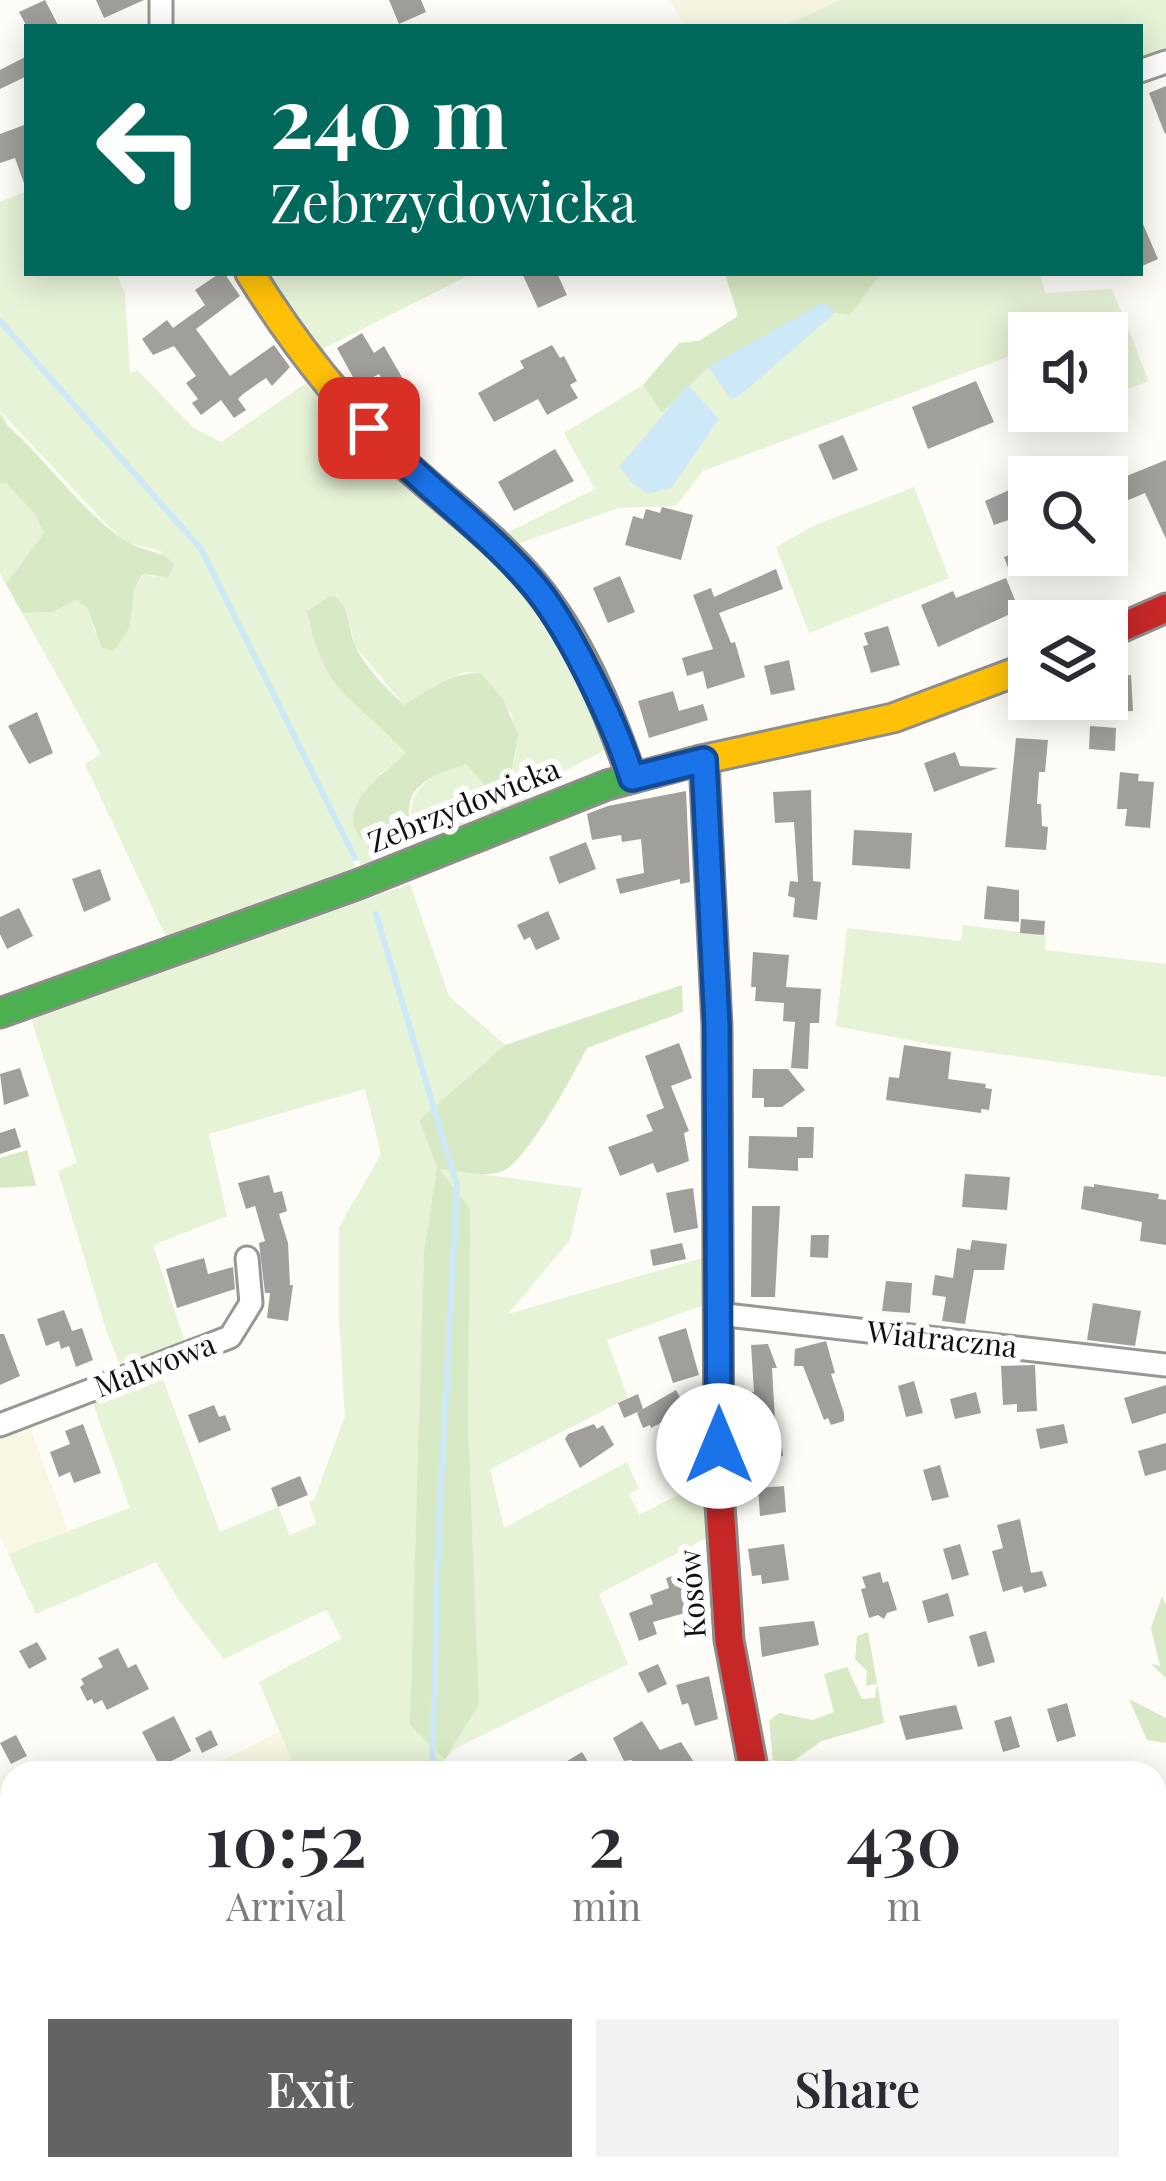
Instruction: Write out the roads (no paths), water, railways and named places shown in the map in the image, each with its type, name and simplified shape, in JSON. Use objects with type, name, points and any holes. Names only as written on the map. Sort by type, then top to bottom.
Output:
[{"type":"street","points":[[252,276],[324,379],[395,455],[533,583],[588,678],[632,778]]},
{"type":"street","points":[[1128,625],[1166,608]]},
{"type":"street","name":"Zebrzydowicka","points":[[0,1013],[319,899],[632,778],[893,718],[1008,676]]},
{"type":"street","name":"Kosów","points":[[704,760],[717,1026],[719,1490],[729,1640],[752,1761]]},
{"type":"street","name":"Malwowa","points":[[0,1425],[230,1337],[251,1303],[247,1258]]},
{"type":"street","name":"Wiatraczna","points":[[718,1314],[1166,1365]]},
{"type":"water","points":[[824,302],[835,313],[731,399],[708,367]]},
{"type":"water","points":[[688,385],[719,419],[672,487],[648,494],[619,467]]},
{"type":"waterway","points":[[0,321],[201,549],[355,858]]},
{"type":"waterway","points":[[376,914],[457,1186],[432,1761]]}]
